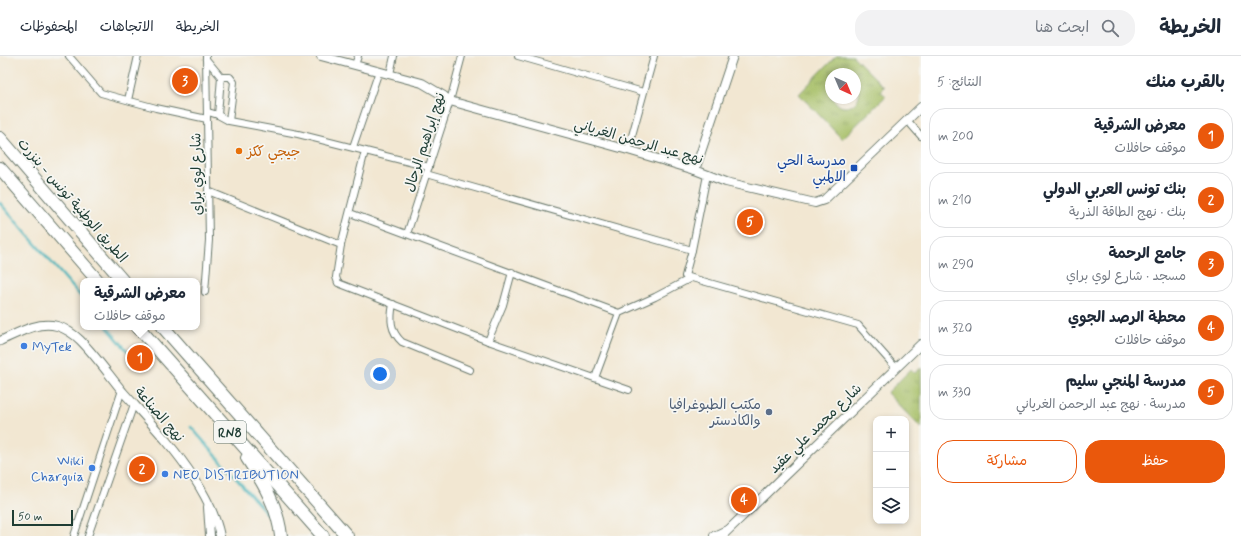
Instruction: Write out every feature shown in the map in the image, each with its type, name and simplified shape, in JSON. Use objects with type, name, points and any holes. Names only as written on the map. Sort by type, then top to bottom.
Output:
[{"type":"highway","name":"الطريق الوطنية تونس - بنزرت","points":[[0,138],[120,278]]},
{"type":"highway","points":[[0,168],[95,278]]},
{"type":"highway","name":"RN8","points":[[141,330],[306,514],[323,536]]},
{"type":"highway","name":"RN8","points":[[166,330],[347,536]]},
{"type":"highway","points":[[229,430],[266,489],[279,522],[280,536]]},
{"type":"street","points":[[69,56],[101,93],[156,108],[207,119]]},
{"type":"street","points":[[128,100],[138,56]]},
{"type":"street","name":"نهج عبد الرحمن الغرياني","points":[[321,56],[422,83],[450,101],[628,150],[694,170],[726,182],[815,203],[824,200],[921,107]]},
{"type":"street","points":[[356,65],[358,56]]},
{"type":"street","points":[[390,74],[394,56]]},
{"type":"street","name":"نهج إبراهيم الرحال","points":[[407,234],[450,101],[462,56]]},
{"type":"street","points":[[518,56],[644,92]]},
{"type":"street","points":[[628,150],[654,56]]},
{"type":"street","points":[[694,170],[733,56]]},
{"type":"street","points":[[206,58],[221,77],[218,115]]},
{"type":"street","name":"شارع لوي براي","points":[[205,292],[209,240],[206,58]]},
{"type":"street","points":[[353,147],[379,71]]},
{"type":"street","points":[[221,77],[230,76],[234,82],[229,121]]},
{"type":"street","points":[[208,112],[229,121],[298,134],[429,167]]},
{"type":"street","points":[[907,120],[921,136]]},
{"type":"street","points":[[365,151],[341,245],[336,276],[338,284],[488,341],[629,390]]},
{"type":"street","points":[[426,174],[692,250]]},
{"type":"street","points":[[707,175],[692,250],[685,276],[858,325],[896,368]]},
{"type":"street","points":[[208,191],[341,245]]},
{"type":"street","points":[[350,213],[619,313],[655,297],[691,278]]},
{"type":"street","points":[[488,341],[503,305],[512,272]]},
{"type":"street","points":[[393,304],[390,317],[392,328],[396,336],[402,342],[470,370]]},
{"type":"street","points":[[595,378],[619,313]]},
{"type":"street","name":"نهج الصناعة","points":[[0,341],[25,329],[37,325],[49,324],[59,326],[80,340],[173,448],[204,495],[218,526],[220,536]]},
{"type":"street","name":"شارع محمد علي عقيد","points":[[725,533],[921,344]]},
{"type":"street","points":[[74,536],[122,390]]},
{"type":"street","points":[[88,536],[134,404]]},
{"type":"street","name":"نهج الصناعة","points":[[208,504],[210,536]]},
{"type":"street","points":[[714,536],[725,533]]},
{"type":"green space","points":[[836,56],[853,56],[884,87],[880,91],[886,96],[842,139],[799,94]]},
{"type":"green space","points":[[921,368],[921,428],[887,393],[911,369],[915,373]]},
{"type":"waterway","points":[[0,203],[80,296]]},
{"type":"waterway","points":[[110,330],[141,367]]},
{"type":"waterway","points":[[191,427],[270,517]]},
{"type":"place","name":"جامع الرحمة","points":[[185,81]]},
{"type":"place","name":"جيجي ككز","points":[[239,151]]},
{"type":"place","name":"مدرسة الحي الالمبي","points":[[854,168]]},
{"type":"place","name":"مدرسة المنجي سليم","points":[[750,222]]},
{"type":"place","name":"MyTek","points":[[24,346]]},
{"type":"place","name":"معرض الشرقية","points":[[140,358]]},
{"type":"place","name":"مكتب الطبوغرافيا والكادستر","points":[[769,412]]},
{"type":"place","name":"Wiki Charguia","points":[[92,468]]},
{"type":"place","name":"بنك تونس العربي الدولي","points":[[142,469]]},
{"type":"place","name":"NEO DISTRIBUTION","points":[[165,474]]},
{"type":"place","name":"محطة الرصد الجوي","points":[[744,500]]}]
